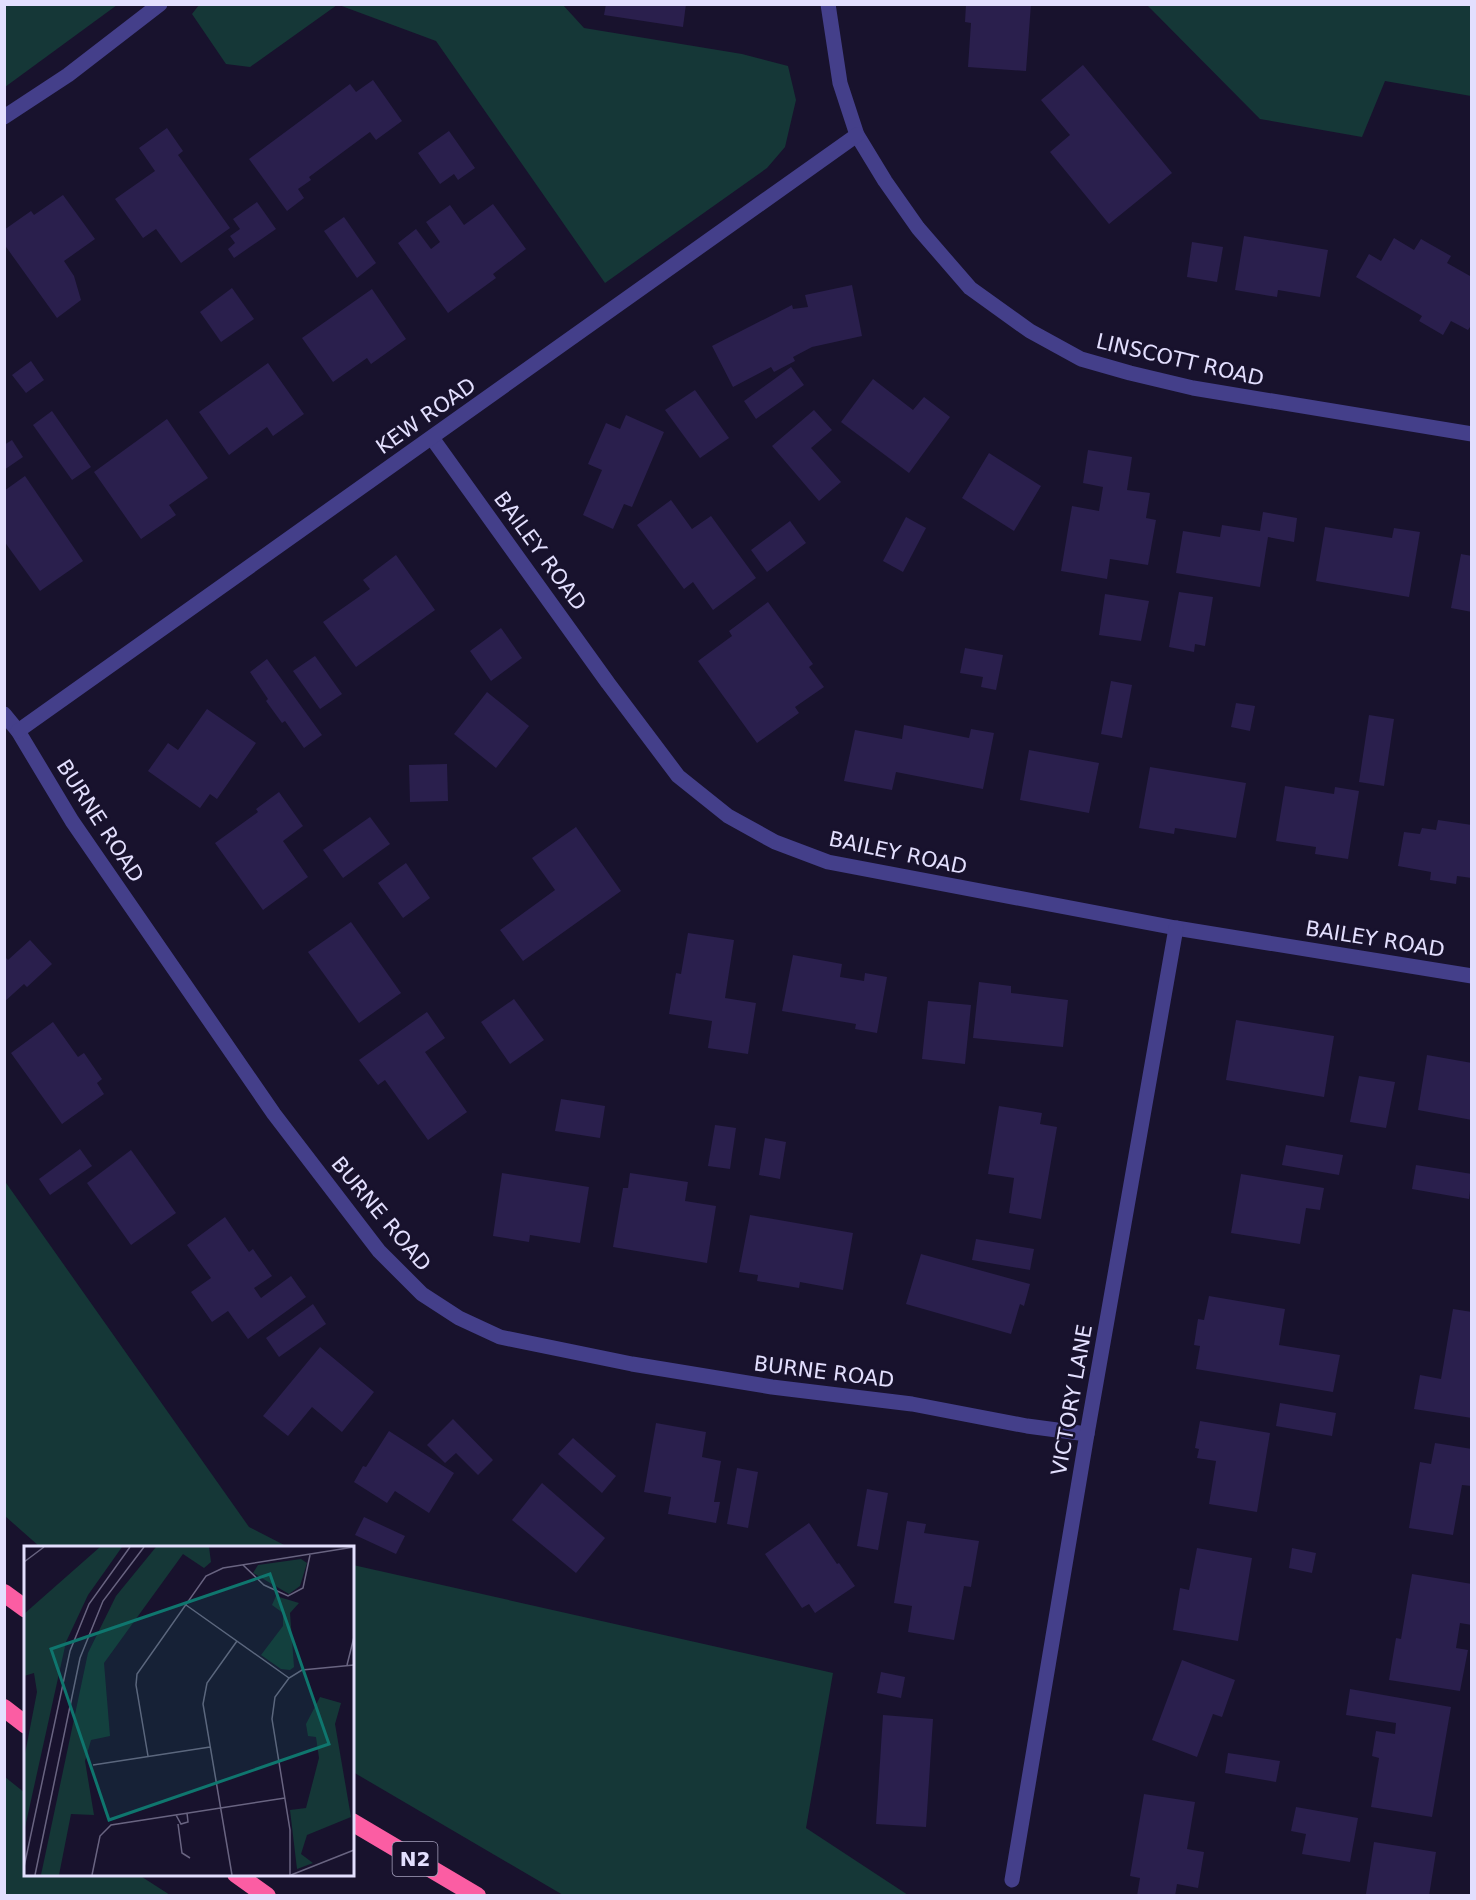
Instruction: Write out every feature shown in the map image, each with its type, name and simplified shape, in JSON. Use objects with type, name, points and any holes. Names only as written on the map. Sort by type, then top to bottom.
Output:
[{"type":"highway","points":[[4,1593],[24,1608]]},
{"type":"highway","points":[[4,1708],[24,1723]]},
{"type":"highway","name":"N2","points":[[354,1823],[477,1896]]},
{"type":"highway","points":[[237,1876],[267,1896]]},
{"type":"street","points":[[4,117],[68,75],[160,4]]},
{"type":"street","name":"LINSCOTT ROAD","points":[[828,4],[840,83],[857,135],[885,181],[918,228],[970,288],[1030,331],[1081,359],[1192,388],[1472,434]]},
{"type":"street","name":"KEW ROAD","points":[[18,731],[857,135]]},
{"type":"street","name":"BAILEY ROAD","points":[[432,438],[608,683],[678,776],[728,816],[775,842],[828,862],[1176,928],[1472,976]]},
{"type":"street","name":"BURNE ROAD","points":[[4,714],[18,731],[72,821],[274,1114],[379,1251],[422,1294],[449,1312],[500,1337],[632,1364],[772,1387],[912,1404],[1027,1426],[1087,1434]]},
{"type":"street","name":"VICTORY LANE","points":[[1012,1880],[1087,1434],[1176,928]]},
{"type":"green space","points":[[5,4],[117,4],[117,5],[5,87]]},
{"type":"green space","points":[[199,5],[337,5],[250,67],[226,64],[192,14]]},
{"type":"green space","points":[[339,5],[563,5],[584,28],[742,54],[788,66],[796,100],[785,147],[767,168],[605,283],[436,41]]},
{"type":"green space","points":[[1147,5],[1471,5],[1471,96],[1385,81],[1362,137],[1260,119]]},
{"type":"green space","points":[[4,1180],[249,1527],[286,1546],[39,1546],[5,1516]]},
{"type":"green space","points":[[354,1565],[833,1673],[806,1828],[908,1895],[563,1895],[354,1773]]},
{"type":"green space","points":[[5,1777],[24,1792],[24,1876],[141,1876],[170,1895],[5,1895]]},
{"type":"building","points":[[606,4],[686,4],[683,27],[604,15]]},
{"type":"building","points":[[966,4],[1031,4],[1026,71],[968,67],[971,23],[965,22]]},
{"type":"building","points":[[1083,65],[1172,173],[1109,224],[1050,152],[1070,135],[1041,100]]},
{"type":"building","points":[[373,80],[402,121],[376,140],[370,132],[309,177],[311,180],[298,189],[304,198],[287,211],[249,159],[350,84],[356,92]]},
{"type":"building","points":[[167,128],[183,151],[178,155],[230,228],[181,263],[156,229],[143,238],[115,199],[155,171],[139,148]]},
{"type":"building","points":[[449,131],[475,168],[458,180],[454,174],[440,184],[418,153]]},
{"type":"building","points":[[63,195],[95,239],[64,261],[74,276],[81,300],[57,318],[4,244],[4,230],[31,211],[34,215]]},
{"type":"building","points":[[257,202],[276,229],[234,258],[228,249],[235,243],[230,236],[240,229],[233,219]]},
{"type":"building","points":[[493,204],[526,249],[493,274],[496,278],[448,313],[398,243],[416,229],[431,249],[440,242],[426,222],[450,205],[464,225]]},
{"type":"building","points":[[344,217],[376,263],[357,278],[324,231]]},
{"type":"building","points":[[1244,236],[1328,250],[1320,297],[1278,290],[1277,297],[1235,290]]},
{"type":"building","points":[[1394,238],[1414,250],[1421,239],[1451,256],[1447,263],[1470,276],[1472,274],[1472,328],[1468,330],[1451,321],[1443,335],[1419,321],[1422,316],[1356,277],[1369,254],[1381,261]]},
{"type":"building","points":[[1192,242],[1223,247],[1217,282],[1187,277]]},
{"type":"building","points":[[852,285],[862,336],[812,347],[793,357],[795,361],[774,372],[771,367],[733,387],[712,346],[792,305],[793,309],[808,307],[805,295]]},
{"type":"building","points":[[232,288],[254,319],[221,342],[200,312]]},
{"type":"building","points":[[372,289],[406,339],[371,364],[367,358],[333,382],[302,338]]},
{"type":"building","points":[[31,361],[44,380],[26,393],[12,375]]},
{"type":"building","points":[[268,363],[304,414],[273,436],[267,427],[229,455],[199,412]]},
{"type":"building","points":[[791,367],[804,385],[756,419],[744,401]]},
{"type":"building","points":[[873,379],[913,410],[924,397],[950,417],[909,473],[841,422]]},
{"type":"building","points":[[695,390],[729,438],[700,458],[665,410]]},
{"type":"building","points":[[814,410],[832,430],[811,448],[841,482],[819,501],[772,446]]},
{"type":"building","points":[[52,411],[91,467],[72,480],[33,425]]},
{"type":"building","points":[[626,415],[664,432],[632,507],[624,504],[613,529],[583,515],[602,470],[588,464],[606,423],[620,429]]},
{"type":"building","points":[[167,419],[208,478],[169,505],[176,515],[141,539],[94,472]]},
{"type":"building","points":[[12,440],[23,457],[4,470],[4,445]]},
{"type":"building","points":[[1088,450],[1132,457],[1127,490],[1150,493],[1146,518],[1156,520],[1148,565],[1110,559],[1107,579],[1061,571],[1072,506],[1099,511],[1103,487],[1083,483]]},
{"type":"building","points":[[989,453],[1041,486],[1014,531],[962,498]]},
{"type":"building","points":[[25,476],[83,561],[40,591],[4,541],[4,491]]},
{"type":"building","points":[[671,500],[692,529],[711,516],[756,578],[713,610],[693,582],[684,589],[637,525]]},
{"type":"building","points":[[1263,512],[1297,518],[1294,542],[1268,537],[1260,587],[1176,573],[1183,531],[1220,537],[1222,525],[1260,531]]},
{"type":"building","points":[[906,517],[926,528],[903,572],[883,561]]},
{"type":"building","points":[[790,521],[806,543],[767,572],[751,550]]},
{"type":"building","points":[[1325,527],[1392,538],[1394,528],[1420,532],[1409,597],[1316,581]]},
{"type":"building","points":[[1461,554],[1472,556],[1472,612],[1451,608]]},
{"type":"building","points":[[396,555],[435,610],[356,667],[323,622],[370,589],[363,580]]},
{"type":"building","points":[[1179,592],[1213,597],[1205,646],[1195,644],[1194,652],[1169,647]]},
{"type":"building","points":[[1105,594],[1149,601],[1141,641],[1099,635]]},
{"type":"building","points":[[768,602],[813,664],[809,667],[824,687],[795,707],[799,713],[757,743],[698,661],[732,636],[729,631]]},
{"type":"building","points":[[501,628],[522,658],[491,681],[470,651]]},
{"type":"building","points":[[965,648],[1003,655],[996,690],[981,687],[983,677],[960,673]]},
{"type":"building","points":[[315,656],[342,694],[320,709],[293,671]]},
{"type":"building","points":[[267,659],[322,735],[304,748],[285,721],[282,723],[266,701],[268,699],[250,672]]},
{"type":"building","points":[[1111,681],[1132,685],[1122,738],[1101,734]]},
{"type":"building","points":[[487,692],[529,726],[496,768],[454,734]]},
{"type":"building","points":[[1236,703],[1255,706],[1250,731],[1231,727]]},
{"type":"building","points":[[207,709],[256,743],[217,799],[210,794],[200,808],[148,771],[168,743],[178,750]]},
{"type":"building","points":[[1369,715],[1394,719],[1384,786],[1359,782]]},
{"type":"building","points":[[904,725],[969,738],[971,729],[994,733],[983,789],[896,772],[892,790],[844,781],[855,730],[902,739]]},
{"type":"building","points":[[1029,750],[1099,763],[1089,813],[1020,800]]},
{"type":"building","points":[[447,764],[448,801],[410,802],[409,765]]},
{"type":"building","points":[[1150,767],[1246,783],[1236,838],[1175,828],[1174,834],[1139,828]]},
{"type":"building","points":[[1285,786],[1334,794],[1335,787],[1359,791],[1348,859],[1315,854],[1316,847],[1276,841]]},
{"type":"building","points":[[279,792],[303,826],[283,841],[308,877],[263,910],[215,843],[258,812],[256,809]]},
{"type":"building","points":[[370,817],[390,844],[343,878],[323,850]]},
{"type":"building","points":[[1438,820],[1472,825],[1472,878],[1457,876],[1456,884],[1430,880],[1431,872],[1398,866],[1404,832],[1420,834],[1422,828],[1436,830]]},
{"type":"building","points":[[576,827],[621,891],[523,961],[500,930],[555,890],[532,858]]},
{"type":"building","points":[[406,863],[430,898],[403,918],[378,883]]},
{"type":"building","points":[[351,922],[401,993],[359,1023],[308,952]]},
{"type":"building","points":[[688,933],[734,940],[725,998],[756,1003],[748,1054],[708,1048],[712,1021],[669,1014],[676,973],[681,974]]},
{"type":"building","points":[[30,940],[52,964],[27,987],[24,984],[4,1002],[4,956],[8,960]]},
{"type":"building","points":[[793,955],[842,964],[840,977],[864,981],[865,973],[887,977],[877,1033],[855,1029],[856,1024],[782,1011]]},
{"type":"building","points":[[979,982],[1011,986],[1011,993],[1068,1000],[1063,1047],[973,1038]]},
{"type":"building","points":[[514,999],[544,1040],[510,1064],[481,1022]]},
{"type":"building","points":[[928,1001],[971,1005],[965,1064],[922,1059]]},
{"type":"building","points":[[427,1012],[445,1038],[425,1052],[467,1112],[428,1140],[385,1080],[378,1085],[359,1060]]},
{"type":"building","points":[[1236,1020],[1334,1036],[1324,1097],[1226,1080]]},
{"type":"building","points":[[53,1022],[78,1057],[84,1053],[102,1079],[97,1083],[104,1094],[62,1124],[11,1053]]},
{"type":"building","points":[[1427,1055],[1472,1063],[1472,1120],[1418,1110]]},
{"type":"building","points":[[1359,1076],[1395,1082],[1386,1128],[1350,1122]]},
{"type":"building","points":[[561,1099],[605,1106],[600,1138],[555,1131]]},
{"type":"building","points":[[999,1106],[1042,1113],[1040,1124],[1057,1127],[1041,1219],[1009,1213],[1014,1178],[988,1174]]},
{"type":"building","points":[[715,1125],[736,1128],[730,1169],[708,1166]]},
{"type":"building","points":[[765,1138],[786,1142],[780,1179],[759,1175]]},
{"type":"building","points":[[1286,1145],[1343,1155],[1339,1175],[1282,1165]]},
{"type":"building","points":[[80,1149],[92,1166],[50,1195],[39,1179]]},
{"type":"building","points":[[131,1150],[176,1213],[131,1245],[87,1183]]},
{"type":"building","points":[[1416,1165],[1472,1174],[1469,1199],[1412,1189]]},
{"type":"building","points":[[502,1173],[589,1187],[580,1243],[530,1235],[529,1242],[493,1236]]},
{"type":"building","points":[[630,1173],[688,1182],[685,1201],[716,1206],[707,1263],[613,1247],[623,1188],[628,1188]]},
{"type":"building","points":[[1241,1174],[1324,1188],[1320,1210],[1306,1208],[1300,1244],[1231,1233]]},
{"type":"building","points":[[750,1215],[853,1233],[843,1290],[800,1282],[799,1288],[757,1281],[758,1275],[739,1272]]},
{"type":"building","points":[[225,1217],[249,1252],[253,1249],[272,1276],[254,1288],[261,1298],[291,1276],[306,1297],[248,1339],[228,1311],[212,1322],[191,1292],[211,1278],[187,1245]]},
{"type":"building","points":[[976,1239],[1034,1249],[1030,1270],[972,1260]]},
{"type":"building","points":[[921,1254],[1030,1284],[1024,1306],[1020,1304],[1011,1334],[906,1304]]},
{"type":"building","points":[[1209,1296],[1285,1309],[1279,1345],[1340,1355],[1333,1392],[1196,1369],[1200,1346],[1194,1345],[1198,1319],[1204,1320]]},
{"type":"building","points":[[313,1304],[326,1324],[279,1357],[266,1338]]},
{"type":"building","points":[[1453,1309],[1472,1312],[1472,1418],[1414,1409],[1420,1375],[1441,1379]]},
{"type":"building","points":[[320,1347],[374,1392],[342,1432],[312,1407],[288,1436],[263,1416]]},
{"type":"building","points":[[1280,1403],[1336,1413],[1332,1436],[1276,1426]]},
{"type":"building","points":[[453,1419],[493,1460],[478,1475],[456,1453],[445,1463],[427,1445]]},
{"type":"building","points":[[1200,1421],[1270,1433],[1257,1512],[1209,1504],[1216,1461],[1197,1458],[1199,1449],[1195,1448]]},
{"type":"building","points":[[656,1423],[706,1432],[702,1457],[721,1461],[714,1502],[720,1502],[716,1523],[668,1514],[671,1497],[644,1492]]},
{"type":"building","points":[[389,1431],[454,1473],[429,1513],[395,1491],[387,1503],[354,1482]]},
{"type":"building","points":[[573,1438],[616,1476],[602,1493],[558,1454]]},
{"type":"building","points":[[1435,1443],[1472,1449],[1472,1486],[1462,1485],[1453,1535],[1409,1528],[1420,1462],[1431,1464]]},
{"type":"building","points":[[737,1468],[758,1472],[748,1528],[727,1524]]},
{"type":"building","points":[[542,1483],[605,1538],[576,1573],[512,1520]]},
{"type":"building","points":[[867,1489],[888,1493],[878,1550],[857,1546]]},
{"type":"building","points":[[364,1517],[405,1536],[396,1554],[355,1535]]},
{"type":"building","points":[[907,1521],[926,1524],[924,1533],[979,1541],[971,1587],[964,1586],[954,1640],[908,1632],[912,1606],[894,1603]]},
{"type":"building","points":[[809,1523],[855,1586],[815,1613],[809,1604],[802,1608],[765,1554]]},
{"type":"building","points":[[1197,1548],[1252,1558],[1238,1641],[1173,1630],[1180,1588],[1189,1590]]},
{"type":"building","points":[[1292,1548],[1316,1553],[1312,1573],[1289,1568]]},
{"type":"building","points":[[1412,1574],[1472,1584],[1472,1625],[1460,1623],[1456,1648],[1468,1650],[1460,1691],[1389,1680],[1396,1638],[1401,1639]]},
{"type":"building","points":[[1182,1660],[1235,1680],[1222,1717],[1213,1714],[1197,1757],[1152,1740]]},
{"type":"building","points":[[881,1672],[905,1677],[901,1698],[877,1693]]},
{"type":"building","points":[[1350,1689],[1451,1707],[1432,1817],[1371,1807],[1379,1758],[1372,1756],[1376,1731],[1395,1734],[1396,1723],[1346,1715]]},
{"type":"building","points":[[883,1715],[933,1719],[926,1827],[876,1824]]},
{"type":"building","points":[[1228,1753],[1280,1761],[1276,1782],[1225,1773]]},
{"type":"building","points":[[1144,1794],[1195,1802],[1187,1849],[1204,1852],[1198,1888],[1177,1884],[1175,1896],[1137,1896],[1140,1878],[1130,1876]]},
{"type":"building","points":[[1296,1807],[1358,1818],[1350,1862],[1302,1854],[1306,1834],[1291,1831]]},
{"type":"building","points":[[1374,1842],[1436,1852],[1429,1896],[1366,1894]]}]
